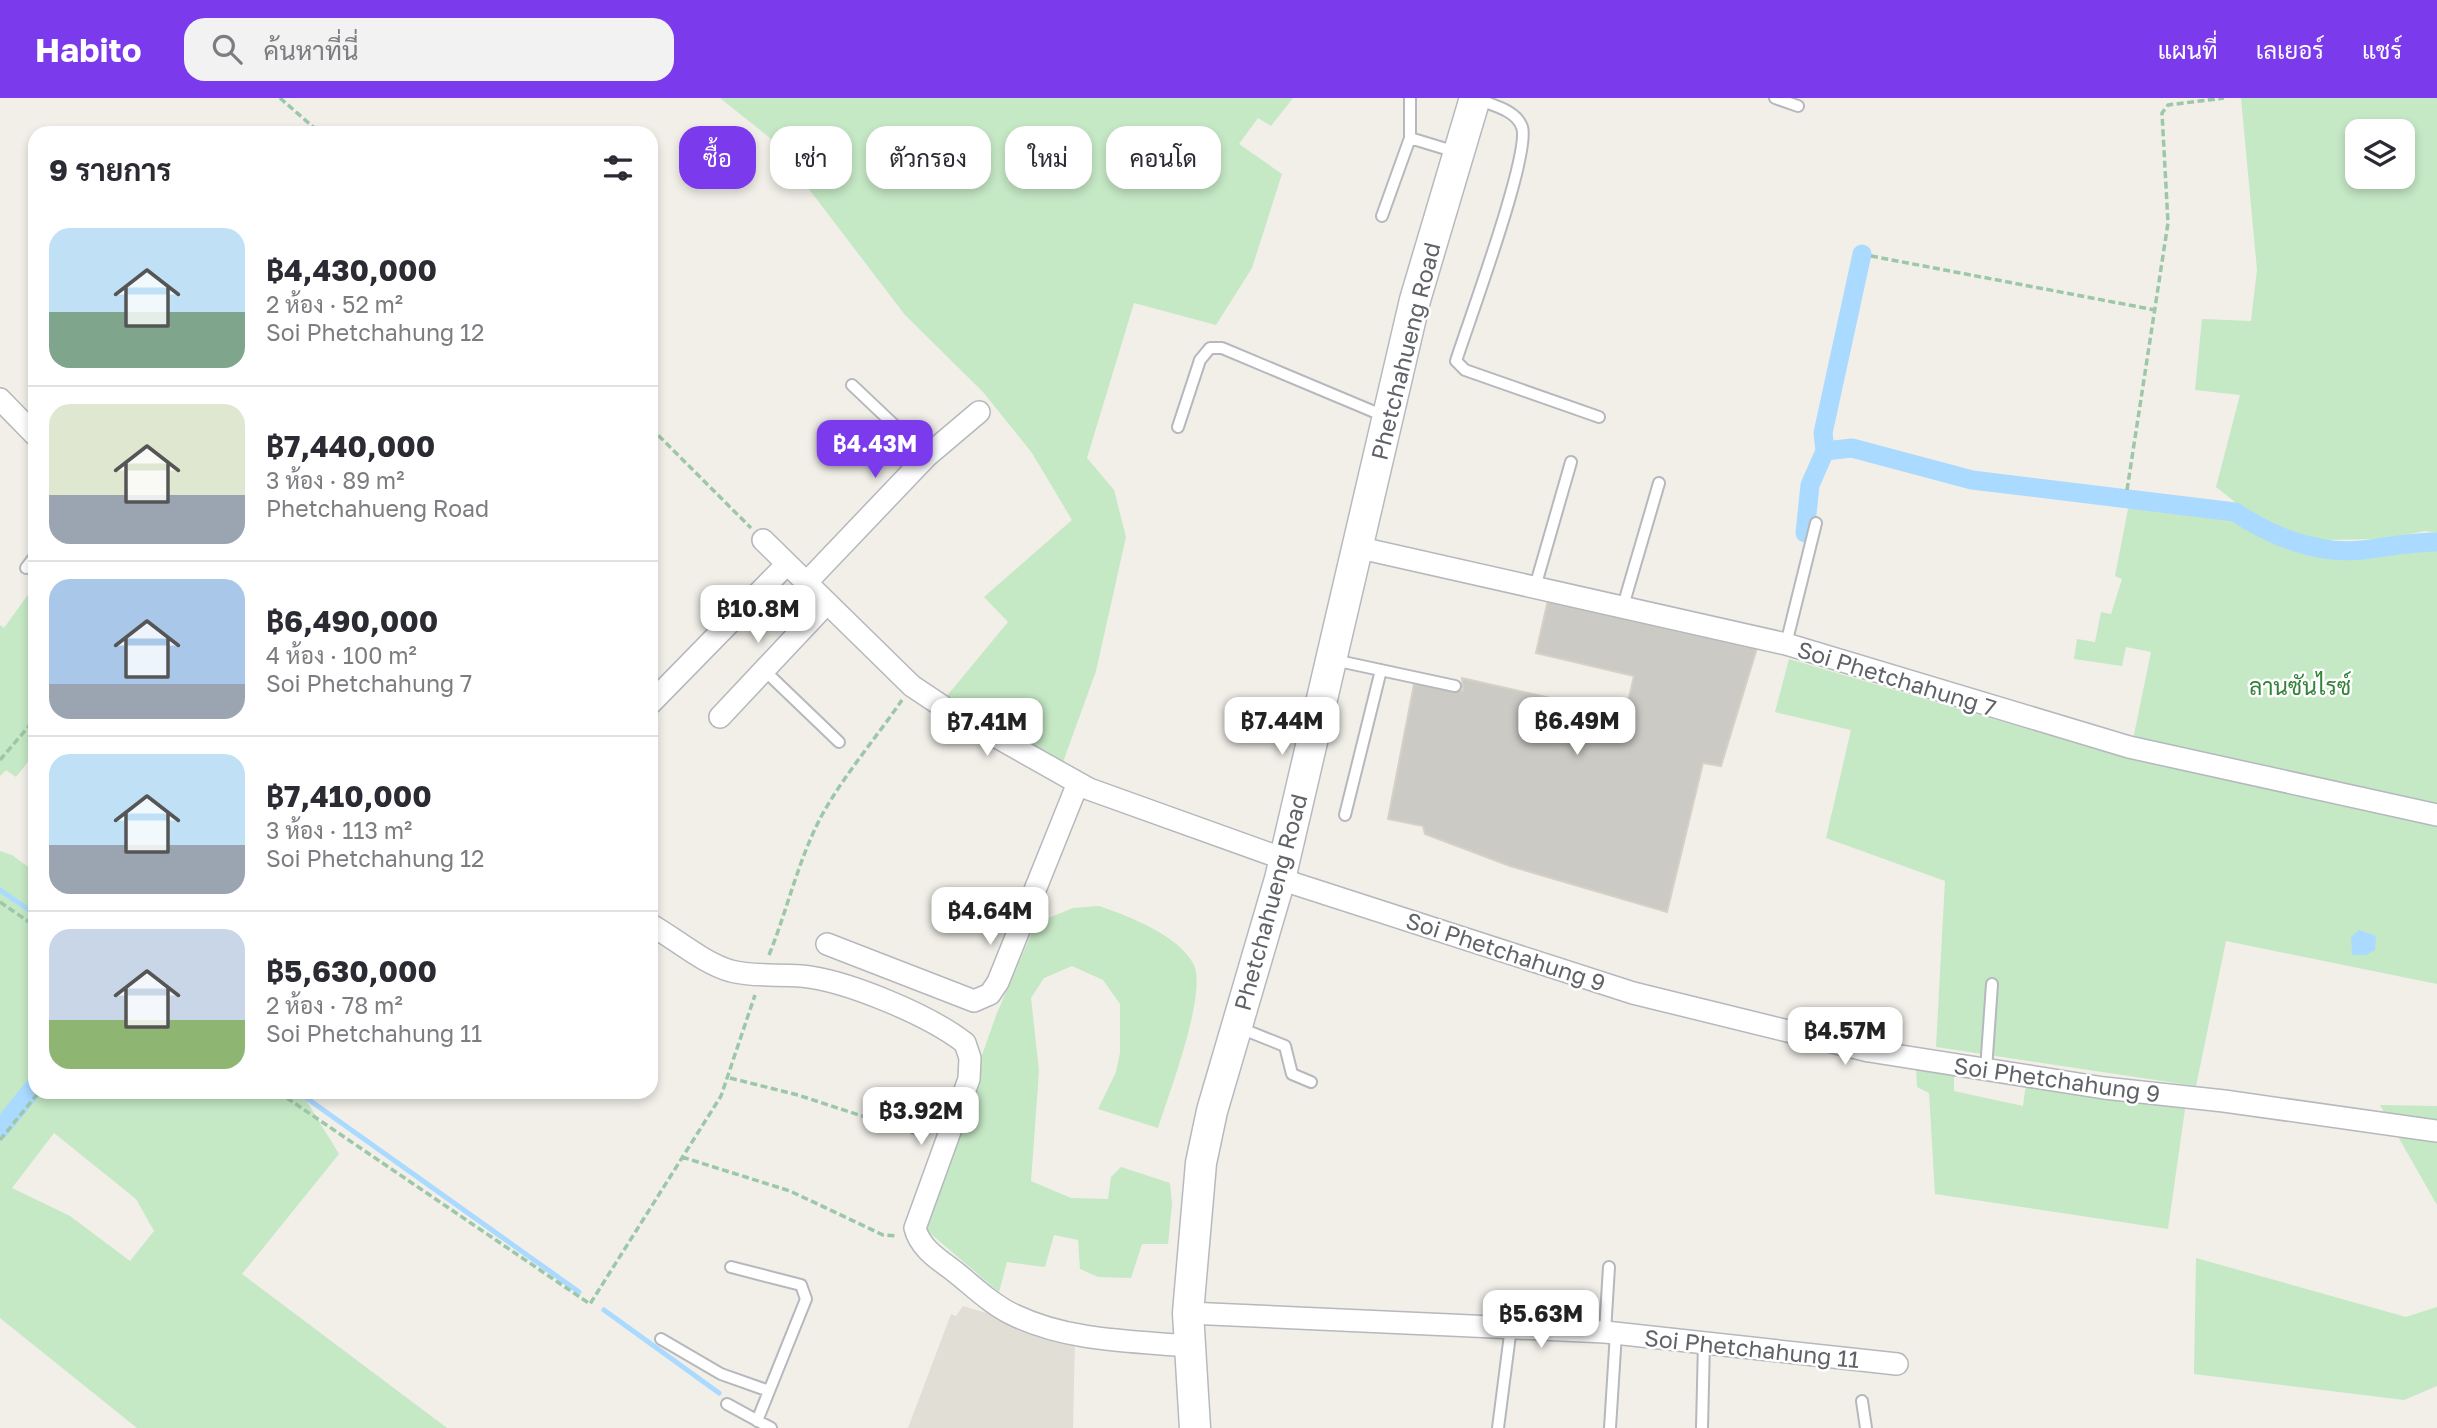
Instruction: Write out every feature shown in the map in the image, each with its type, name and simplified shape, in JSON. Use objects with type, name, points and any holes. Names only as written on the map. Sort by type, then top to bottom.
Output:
[{"type":"main road","name":"Phetchahueng Road","points":[[1195,1428],[1188,1313],[1201,1163],[1282,869],[1415,300],[1475,98]]},
{"type":"street","points":[[0,399],[28,428]]},
{"type":"street","points":[[806,583],[927,456],[979,412]]},
{"type":"street","name":"Soi Phetchahung 9","points":[[763,540],[912,686],[1002,742],[1078,783],[1282,869],[1633,993],[1869,1051],[1986,1070],[2437,1131]]},
{"type":"street","name":"Soi Phetchahung 7","points":[[1356,547],[1786,644],[2129,747],[2437,815]]},
{"type":"street","points":[[658,696],[788,564]]},
{"type":"street","points":[[720,717],[827,603]]},
{"type":"street","points":[[827,944],[974,1000],[990,994],[998,982],[1078,783]]},
{"type":"street","points":[[658,929],[728,970],[760,976],[802,976],[881,998],[965,1043],[970,1058],[969,1079],[915,1228],[923,1247],[1013,1314],[1074,1336],[1188,1346]]},
{"type":"street","name":"Soi Phetchahung 11","points":[[1188,1313],[1611,1333],[1897,1364]]},
{"type":"lane","points":[[1382,216],[1410,138],[1410,98]]},
{"type":"lane","points":[[1475,98],[1513,114],[1521,124],[1524,137],[1507,208],[1456,361],[1465,370],[1600,417]]},
{"type":"lane","points":[[1775,98],[1798,106]]},
{"type":"lane","points":[[1410,138],[1458,153]]},
{"type":"lane","points":[[1178,427],[1200,360],[1210,348],[1222,348],[1387,417]]},
{"type":"lane","points":[[852,385],[927,456]]},
{"type":"lane","points":[[1535,587],[1571,462]]},
{"type":"lane","points":[[1623,606],[1660,483]]},
{"type":"lane","points":[[1786,644],[1816,523]]},
{"type":"lane","points":[[1331,660],[1455,686]]},
{"type":"lane","points":[[764,670],[839,741]]},
{"type":"lane","points":[[1345,815],[1381,670]]},
{"type":"lane","points":[[1986,1070],[1992,984]]},
{"type":"lane","points":[[1237,1027],[1285,1046],[1293,1074],[1311,1082]]},
{"type":"lane","points":[[731,1267],[801,1285],[805,1291],[806,1299],[757,1421]]},
{"type":"lane","points":[[1609,1268],[1610,1428]]},
{"type":"lane","points":[[1499,1428],[1511,1327]]},
{"type":"lane","points":[[661,1339],[721,1374],[769,1391]]},
{"type":"lane","points":[[1702,1428],[1704,1342]]},
{"type":"lane","points":[[1862,1401],[1866,1428]]},
{"type":"lane","points":[[727,1404],[771,1428]]},
{"type":"path","points":[[280,98],[312,126]]},
{"type":"path","points":[[2127,490],[2168,223],[2162,113],[2168,105],[2224,98]]},
{"type":"path","points":[[1871,256],[2155,310]]},
{"type":"path","points":[[658,435],[763,540]]},
{"type":"path","points":[[288,1099],[590,1304],[730,1078],[760,976],[782,922],[798,867],[823,814],[912,686]]},
{"type":"path","points":[[0,760],[28,727]]},
{"type":"path","points":[[0,902],[28,921]]},
{"type":"path","points":[[730,1078],[798,1095],[945,1143]]},
{"type":"path","points":[[0,1140],[32,1099]]},
{"type":"path","points":[[682,1157],[790,1191],[883,1235],[917,1237]]},
{"type":"shaded area","points":[[963,1306],[1075,1339],[1073,1428],[908,1428],[951,1314],[956,1316]]},
{"type":"green space","points":[[720,98],[1293,98],[1271,126],[1258,118],[1239,144],[1282,174],[1252,268],[1216,325],[1134,303],[1087,458],[1114,490],[1126,537],[1096,671],[1063,762],[946,697],[1008,622],[984,597],[1072,520],[1032,453],[983,392],[905,315],[809,189],[852,189],[852,126],[770,126],[770,138]]},
{"type":"green space","points":[[2241,98],[2437,98],[2437,533],[2425,531],[2385,539],[2317,540],[2264,525],[2216,487],[2240,395],[2195,390],[2202,319],[2251,321],[2257,270]]},
{"type":"green space","name":"ลานซันไรซ์","points":[[2129,504],[2228,517],[2278,542],[2315,551],[2437,548],[2437,984],[2226,941],[2196,1086],[1936,1047],[1945,881],[1826,838],[1851,730],[1775,712],[1789,659],[2129,759],[2151,652],[2126,647],[2122,666],[2074,659],[2077,639],[2095,642],[2101,612],[2111,614],[2122,579],[2115,576]]},
{"type":"green space","points":[[28,595],[28,762],[16,777],[6,770],[0,776],[0,625],[4,628]]},
{"type":"green space","points":[[0,851],[12,855],[28,867],[28,1099],[305,1099],[339,1154],[242,1274],[447,1428],[137,1428],[0,1318]],"holes":[[[54,1133],[136,1199],[154,1231],[130,1261],[70,1216],[12,1188]]]},
{"type":"green space","points":[[1099,906],[1152,928],[1187,954],[1194,965],[1197,979],[1191,1021],[1158,1128],[1098,1109],[1116,1072],[1120,1053],[1120,1004],[1103,980],[1072,966],[1044,978],[1031,998],[1039,1071],[1031,1181],[1071,1198],[1108,1199],[1111,1177],[1121,1167],[1170,1183],[1172,1204],[1168,1244],[1142,1244],[1131,1278],[1098,1277],[1080,1269],[1078,1240],[1054,1235],[1045,1267],[1007,1262],[999,1292],[924,1228],[925,1215],[997,1013],[1036,923],[1073,908]]},
{"type":"green space","points":[[1916,1064],[1954,1071],[1954,1091],[2023,1106],[2026,1084],[2186,1102],[2168,1229],[1935,1194],[1929,1093],[1917,1087]]},
{"type":"green space","points":[[2380,1105],[2437,1106],[2437,1205]]},
{"type":"green space","points":[[2196,1258],[2406,1317],[2437,1307],[2437,1386],[2404,1400],[2194,1374]]},
{"type":"water","points":[[2359,930],[2376,936],[2375,950],[2366,955],[2352,955],[2351,937]]},
{"type":"building","points":[[1548,600],[1757,648],[1721,766],[1703,763],[1667,912],[1510,866],[1425,834],[1423,826],[1388,819],[1415,679],[1463,691],[1462,678],[1625,715],[1634,676],[1536,653]]},
{"type":"waterway","points":[[1825,451],[1823,433],[1862,254]]},
{"type":"waterway","points":[[1805,533],[1810,485],[1825,451],[1852,448],[1972,480],[2235,512],[2279,536],[2328,550],[2362,550],[2437,542]]},
{"type":"waterway","points":[[0,890],[28,909]]},
{"type":"waterway","points":[[0,1129],[28,1095]]},
{"type":"waterway","points":[[308,1099],[579,1292]]},
{"type":"waterway","points":[[604,1310],[719,1393]]}]
